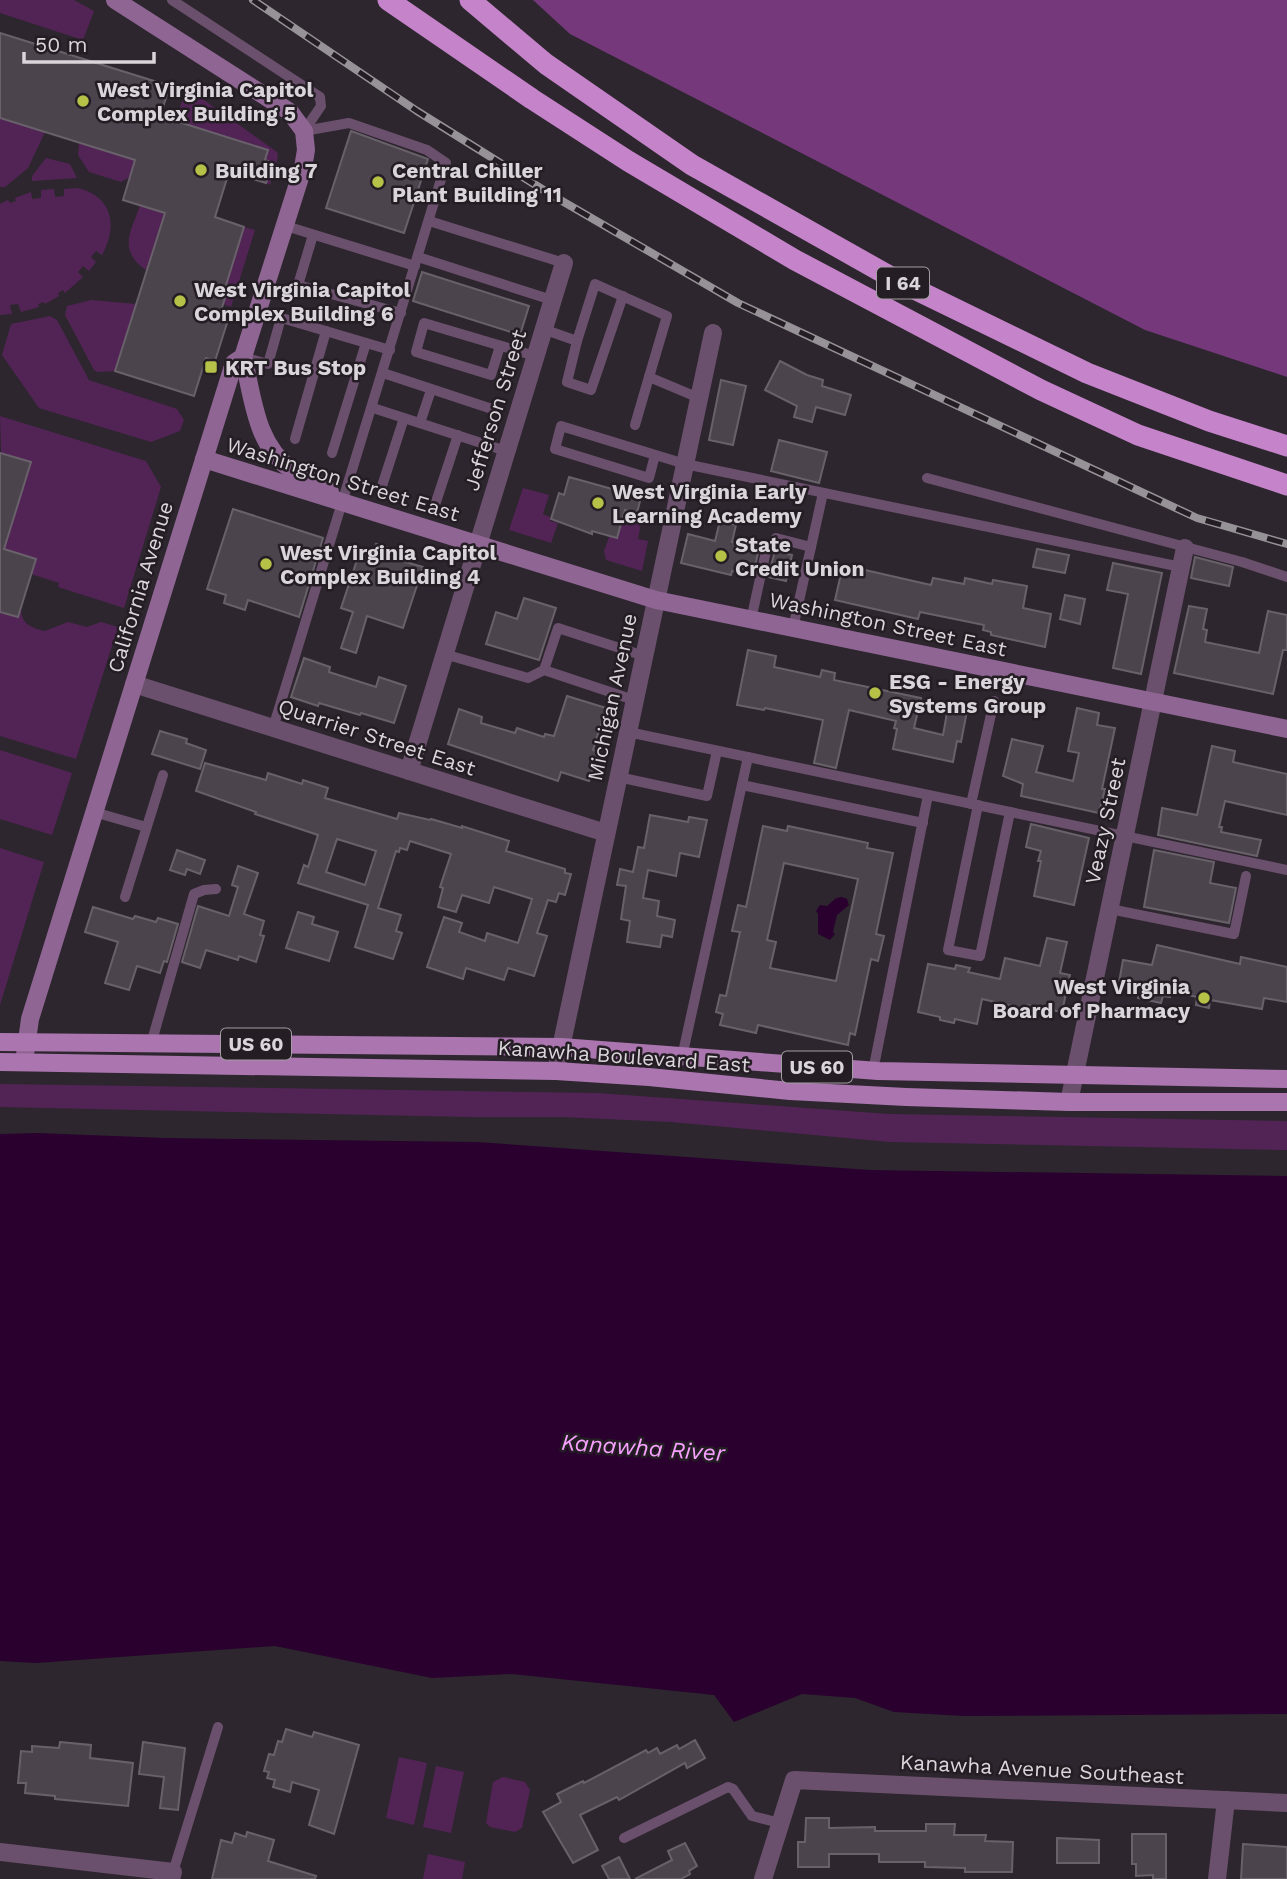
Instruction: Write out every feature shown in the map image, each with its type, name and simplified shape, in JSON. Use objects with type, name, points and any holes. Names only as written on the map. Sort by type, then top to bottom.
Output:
[{"type":"highway","points":[[388,0],[426,26]]},
{"type":"highway","name":"I 64","points":[[396,0],[426,26],[628,161],[795,260],[1041,390],[1139,435],[1287,485]]},
{"type":"highway","name":"I 64","points":[[470,0],[547,64],[692,165],[898,281],[1087,373],[1209,421],[1287,446]]},
{"type":"main road","name":"Kanawha Boulevard East","points":[[0,1042],[561,1047],[873,1071],[1287,1079]]},
{"type":"main road","name":"Kanawha Boulevard East","points":[[0,1062],[556,1072],[649,1077],[816,1092],[1069,1102],[1287,1102]]},
{"type":"street","points":[[115,0],[274,100],[290,112],[304,131]]},
{"type":"street","name":"California Avenue","points":[[24,1062],[30,1019],[233,363],[243,357],[286,226],[303,168],[306,150],[304,131]]},
{"type":"street","name":"Jefferson Street","points":[[409,771],[564,263]]},
{"type":"street","name":"Michigan Avenue","points":[[556,1072],[713,332]]},
{"type":"street","points":[[243,357],[253,410],[275,453],[291,470],[324,486],[344,503]]},
{"type":"street","name":"Washington Street East","points":[[204,459],[656,600],[1287,729]]},
{"type":"street","name":"Veazy Street","points":[[1069,1102],[1185,548]]},
{"type":"street","name":"Quarrier Street East","points":[[134,684],[606,833]]},
{"type":"street","name":"Kanawha Avenue Southeast","points":[[780,1824],[794,1780],[1287,1803]]},
{"type":"street","points":[[1217,1879],[1226,1800]]},
{"type":"street","points":[[763,1879],[780,1824]]},
{"type":"street","points":[[0,1852],[172,1876]]},
{"type":"lane","points":[[172,0],[320,97],[321,106],[304,131]]},
{"type":"lane","points":[[274,728],[446,163],[427,150],[349,123],[304,131]]},
{"type":"lane","points":[[429,221],[564,263]]},
{"type":"lane","points":[[286,226],[552,300]]},
{"type":"lane","points":[[313,235],[298,285],[401,313]]},
{"type":"lane","points":[[622,296],[591,390],[567,382],[595,284],[622,296],[667,316],[635,425]]},
{"type":"lane","points":[[258,311],[390,350]]},
{"type":"lane","points":[[243,357],[268,364],[281,318]]},
{"type":"lane","points":[[500,346],[491,375],[415,352],[424,323],[535,356]]},
{"type":"lane","points":[[543,329],[577,341]]},
{"type":"lane","points":[[295,439],[326,331]]},
{"type":"lane","points":[[332,453],[366,343]]},
{"type":"lane","points":[[383,373],[492,409]]},
{"type":"lane","points":[[649,377],[699,398]]},
{"type":"lane","points":[[420,423],[431,390]]},
{"type":"lane","points":[[373,408],[506,451]]},
{"type":"lane","points":[[382,486],[404,418]]},
{"type":"lane","points":[[655,455],[649,478],[555,449],[561,426],[685,464],[1181,566]]},
{"type":"lane","points":[[436,502],[458,435]]},
{"type":"lane","points":[[927,478],[1242,562],[1287,577]]},
{"type":"lane","points":[[793,628],[823,493]]},
{"type":"lane","points":[[751,620],[766,551],[770,544],[776,538],[811,547]]},
{"type":"lane","points":[[544,670],[558,628],[644,656]]},
{"type":"lane","points":[[444,654],[528,678],[544,670],[634,700]]},
{"type":"lane","points":[[994,701],[948,950],[980,956],[1010,812]]},
{"type":"lane","points":[[628,732],[1287,870]]},
{"type":"lane","points":[[618,777],[707,796],[718,751]]},
{"type":"lane","points":[[682,1057],[748,757]]},
{"type":"lane","points":[[125,897],[163,775]]},
{"type":"lane","points":[[742,785],[923,823]]},
{"type":"lane","points":[[873,1071],[928,795]]},
{"type":"lane","points":[[94,812],[146,827]]},
{"type":"lane","points":[[1110,909],[1234,934],[1246,876]]},
{"type":"lane","points":[[151,1044],[194,894],[216,889]]},
{"type":"lane","points":[[172,1876],[219,1727]]},
{"type":"lane","points":[[624,1838],[728,1787],[733,1789],[751,1816],[780,1824]]},
{"type":"shaded area","points":[[0,0],[74,0],[94,11],[83,40],[0,13]]},
{"type":"shaded area","points":[[533,0],[1287,0],[1287,377],[1145,330],[570,34]]},
{"type":"shaded area","points":[[190,90],[277,152],[270,185],[266,183],[273,163],[265,160],[268,150],[176,121],[185,91]]},
{"type":"shaded area","points":[[0,118],[45,132],[28,168],[5,187],[0,187]]},
{"type":"shaded area","points":[[79,143],[135,160],[130,177],[121,182],[89,172],[78,155]]},
{"type":"shaded area","points":[[46,158],[70,164],[77,178],[32,181],[32,176]]},
{"type":"shaded area","points":[[77,188],[98,198],[109,214],[110,233],[102,255],[96,251],[91,257],[96,262],[89,271],[83,266],[78,272],[83,277],[65,293],[63,290],[58,293],[59,296],[45,304],[38,304],[39,307],[21,312],[18,304],[10,305],[12,314],[0,315],[0,204],[8,200],[10,203],[16,201],[15,198],[31,192],[32,199],[41,198],[41,190],[54,189],[55,197],[64,196],[64,189]]},
{"type":"shaded area","points":[[140,206],[165,213],[146,270],[137,263],[129,248],[130,233]]},
{"type":"shaded area","points":[[244,227],[255,230],[231,307],[223,304],[225,299],[222,298]]},
{"type":"shaded area","points":[[91,300],[136,304],[115,371],[94,370],[65,315],[67,306]]},
{"type":"shaded area","points":[[50,316],[57,320],[89,380],[177,409],[184,420],[180,431],[151,442],[39,408],[2,355],[11,324]]},
{"type":"shaded area","points":[[0,416],[146,461],[161,487],[124,608],[58,587],[59,583],[31,574],[4,549]]},
{"type":"shaded area","points":[[523,488],[549,495],[543,514],[550,517],[550,521],[558,523],[551,543],[509,530]]},
{"type":"shaded area","points":[[622,518],[641,523],[638,539],[648,541],[642,571],[606,560],[604,551],[609,537],[617,537]]},
{"type":"shaded area","points":[[21,608],[23,618],[28,624],[45,631],[68,622],[87,627],[101,622],[118,627],[76,759],[0,736],[0,612],[18,617]]},
{"type":"shaded area","points":[[0,750],[72,773],[52,835],[0,819]]},
{"type":"shaded area","points":[[0,848],[44,862],[0,1005]]},
{"type":"shaded area","points":[[0,1084],[597,1093],[889,1114],[1287,1121],[1287,1150],[890,1142],[671,1122],[562,1117],[0,1107]]},
{"type":"shaded area","points":[[399,1757],[427,1763],[414,1825],[386,1818]]},
{"type":"shaded area","points":[[436,1766],[464,1772],[451,1833],[423,1827]]},
{"type":"shaded area","points":[[503,1777],[525,1782],[530,1790],[522,1828],[515,1832],[490,1827],[486,1823],[493,1782]]},
{"type":"shaded area","points":[[428,1854],[465,1862],[462,1879],[423,1879]]},
{"type":"water","points":[[836,898],[847,899],[849,905],[837,915],[833,932],[835,934],[830,940],[818,934],[816,911],[820,905],[827,906]]},
{"type":"water","name":"Kanawha River","points":[[0,1134],[165,1138],[477,1142],[870,1170],[1287,1176],[1287,1714],[964,1716],[894,1712],[855,1698],[802,1694],[734,1722],[714,1695],[512,1674],[432,1678],[275,1646],[36,1663],[0,1661]]},
{"type":"building","points":[[0,33],[170,86],[160,116],[268,150],[265,160],[273,163],[266,183],[229,172],[215,217],[244,227],[222,298],[225,298],[219,317],[228,320],[215,361],[206,358],[194,396],[115,371],[165,213],[123,200],[135,160],[0,118]]},
{"type":"building","name":"Central Chiller Plant Building 11","points":[[351,131],[428,159],[404,233],[326,208]]},
{"type":"building","points":[[422,272],[529,306],[520,335],[413,301]]},
{"type":"building","points":[[780,361],[823,380],[822,386],[851,395],[845,415],[816,407],[812,422],[794,417],[797,406],[765,390]]},
{"type":"building","points":[[721,380],[746,386],[733,445],[709,440]]},
{"type":"building","points":[[779,440],[827,452],[819,483],[771,471]]},
{"type":"building","points":[[0,453],[31,462],[4,549],[36,559],[18,617],[0,612]]},
{"type":"building","name":"West Virginia Early Learning Academy","points":[[569,477],[641,497],[637,513],[625,510],[617,538],[592,531],[592,534],[551,519],[559,493],[564,495]]},
{"type":"building","name":"West Virginia Capitol Complex Building 4","points":[[233,509],[323,538],[299,617],[248,600],[245,610],[224,603],[226,595],[207,589]]},
{"type":"building","name":"State Credit Union","points":[[720,521],[736,525],[732,542],[759,548],[753,576],[732,571],[731,575],[681,563],[688,534],[715,541]]},
{"type":"building","points":[[376,544],[404,553],[402,561],[423,567],[403,628],[367,616],[356,653],[341,648],[353,612],[341,608],[361,548],[374,552]]},
{"type":"building","points":[[1037,549],[1069,555],[1065,573],[1033,567]]},
{"type":"building","points":[[775,551],[792,555],[786,581],[768,577]]},
{"type":"building","points":[[1195,557],[1233,567],[1229,586],[1191,578]]},
{"type":"building","points":[[1113,563],[1162,573],[1141,674],[1113,668],[1128,594],[1107,590]]},
{"type":"building","points":[[843,565],[931,585],[933,578],[964,584],[965,578],[992,584],[993,580],[1027,586],[1023,608],[1051,614],[1045,647],[991,635],[991,632],[983,630],[984,625],[920,612],[918,619],[835,600]]},
{"type":"building","points":[[1065,595],[1085,599],[1080,624],[1060,619]]},
{"type":"building","points":[[524,598],[556,608],[539,660],[486,644],[496,612],[517,619]]},
{"type":"building","points":[[1189,606],[1207,609],[1203,629],[1207,630],[1205,642],[1259,653],[1268,611],[1287,615],[1287,650],[1283,650],[1273,694],[1174,673]]},
{"type":"building","points":[[748,650],[776,656],[774,667],[820,677],[822,670],[835,673],[834,680],[921,698],[914,728],[943,735],[949,702],[968,706],[961,742],[957,741],[953,762],[893,749],[896,721],[849,710],[836,768],[814,763],[823,720],[737,705]]},
{"type":"building","points":[[304,658],[330,667],[329,672],[376,687],[379,677],[406,686],[394,723],[319,703],[318,706],[291,697]]},
{"type":"building","points":[[567,696],[606,708],[593,750],[598,752],[589,781],[561,772],[558,781],[448,744],[459,709],[482,717],[481,723],[515,733],[517,728],[544,737],[545,734],[554,736]]},
{"type":"building","points":[[1077,708],[1099,713],[1097,725],[1115,728],[1099,813],[1021,796],[1023,784],[1003,776],[1012,739],[1043,746],[1036,772],[1073,781],[1079,753],[1068,751]]},
{"type":"building","points":[[160,731],[187,739],[186,743],[206,750],[200,769],[152,754]]},
{"type":"building","points":[[1212,746],[1235,751],[1233,762],[1287,774],[1287,815],[1225,801],[1219,827],[1222,827],[1221,832],[1261,840],[1257,856],[1158,835],[1162,808],[1197,815]]},
{"type":"building","points":[[205,763],[266,780],[268,773],[302,784],[303,780],[328,788],[325,798],[397,819],[399,813],[462,826],[509,841],[506,851],[565,869],[565,873],[571,874],[565,895],[559,893],[556,902],[548,900],[537,933],[547,936],[534,976],[508,968],[504,980],[466,968],[463,979],[427,967],[444,917],[462,923],[459,932],[485,941],[487,933],[518,943],[532,899],[494,887],[489,903],[462,895],[456,912],[438,907],[443,888],[440,887],[451,854],[410,841],[407,850],[400,848],[399,852],[396,851],[378,908],[401,915],[396,931],[402,933],[393,959],[355,947],[368,905],[298,883],[304,865],[308,867],[318,835],[196,791]],"holes":[[[337,839],[376,851],[365,885],[326,872]]]},
{"type":"building","points":[[650,815],[688,822],[689,817],[707,820],[699,857],[680,853],[676,876],[648,870],[643,898],[659,901],[657,916],[675,920],[672,937],[662,935],[660,947],[627,942],[630,921],[621,919],[626,886],[617,885],[620,869],[633,872],[638,847],[644,848]]},
{"type":"building","points":[[1031,824],[1089,838],[1074,905],[1034,896],[1041,851],[1026,847]]},
{"type":"building","points":[[763,826],[787,831],[788,826],[868,843],[867,848],[893,853],[876,934],[884,936],[878,961],[871,959],[855,1035],[850,1033],[848,1045],[758,1025],[756,1033],[720,1025],[723,1014],[716,1012],[720,995],[726,996],[740,932],[732,931],[738,905],[746,907]],"holes":[[[784,863],[858,879],[836,981],[770,968],[776,942],[767,940]]]},
{"type":"building","points":[[177,850],[205,860],[200,874],[187,869],[185,875],[170,870]]},
{"type":"building","points":[[1154,850],[1214,862],[1210,883],[1236,888],[1229,923],[1144,907]]},
{"type":"building","points":[[238,866],[258,873],[244,914],[264,921],[260,935],[264,936],[256,962],[239,956],[238,960],[206,950],[200,968],[182,962],[198,906],[229,916],[238,887],[232,885]]},
{"type":"building","points":[[93,907],[133,919],[135,916],[156,922],[158,918],[178,924],[167,962],[164,961],[160,973],[137,966],[129,990],[105,983],[118,942],[85,932]]},
{"type":"building","points":[[298,912],[314,917],[312,924],[338,932],[329,961],[286,948]]},
{"type":"building","points":[[1047,938],[1067,942],[1060,973],[1070,975],[1062,1012],[1027,1005],[1026,1009],[982,999],[977,1024],[955,1019],[954,1023],[918,1012],[928,964],[955,969],[956,965],[970,968],[968,972],[1000,979],[1005,958],[1040,966]]},
{"type":"building","points":[[1157,945],[1240,964],[1241,957],[1287,967],[1287,1002],[1264,998],[1262,1009],[1210,1000],[1209,1008],[1196,1005],[1197,997],[1171,991],[1170,997],[1163,996],[1161,1003],[1138,998],[1139,992],[1118,988],[1123,960],[1152,965]]},
{"type":"building","points":[[286,1729],[312,1737],[314,1732],[359,1745],[334,1834],[309,1825],[319,1790],[292,1782],[290,1792],[273,1787],[275,1780],[267,1778],[269,1772],[264,1771],[269,1754],[274,1755],[278,1741],[282,1742]]},
{"type":"building","points":[[695,1740],[705,1758],[687,1768],[685,1763],[619,1800],[617,1797],[580,1815],[598,1850],[573,1863],[543,1812],[561,1802],[557,1794],[583,1781],[584,1783],[646,1750],[648,1753],[657,1748],[660,1754],[677,1745],[679,1749]]},
{"type":"building","points":[[60,1742],[91,1745],[90,1758],[133,1763],[128,1806],[55,1799],[55,1796],[25,1793],[26,1783],[18,1783],[21,1751],[32,1752],[32,1746],[59,1748]]},
{"type":"building","points":[[143,1742],[185,1748],[178,1810],[160,1808],[164,1777],[139,1774]]},
{"type":"building","points":[[806,1818],[829,1818],[829,1828],[875,1827],[875,1831],[926,1831],[926,1824],[955,1824],[954,1835],[986,1835],[985,1841],[1013,1842],[1012,1872],[965,1872],[965,1868],[925,1867],[925,1862],[879,1862],[879,1854],[829,1854],[829,1867],[798,1867],[798,1842],[805,1842]]},
{"type":"building","points":[[247,1832],[274,1840],[268,1861],[316,1876],[315,1879],[212,1879],[221,1840],[232,1843],[235,1833],[246,1837]]},
{"type":"building","points":[[1132,1834],[1166,1834],[1166,1879],[1153,1879],[1153,1875],[1136,1876],[1136,1864],[1132,1864]]},
{"type":"building","points":[[1057,1838],[1099,1840],[1099,1863],[1057,1863]]},
{"type":"building","points":[[685,1843],[697,1866],[689,1871],[690,1874],[681,1879],[635,1879],[672,1860],[668,1851]]},
{"type":"building","points":[[1243,1844],[1287,1847],[1287,1879],[1241,1879]]},
{"type":"building","points":[[619,1857],[630,1879],[609,1879],[602,1866]]},
{"type":"railway","points":[[253,0],[417,111],[550,194],[738,303],[1197,518],[1287,544]]},
{"type":"place","name":"West Virginia Capitol Complex Building 5","points":[[83,101]]},
{"type":"place","name":"Building 7","points":[[201,170]]},
{"type":"place","name":"Central Chiller Plant Building 11","points":[[378,182]]},
{"type":"place","name":"West Virginia Capitol Complex Building 6","points":[[180,301]]},
{"type":"place","name":"KRT Bus Stop","points":[[211,367]]},
{"type":"place","name":"West Virginia Early Learning Academy","points":[[598,503]]},
{"type":"place","name":"State Credit Union","points":[[721,556]]},
{"type":"place","name":"West Virginia Capitol Complex Building 4","points":[[266,564]]},
{"type":"place","name":"ESG - Energy Systems Group","points":[[875,693]]},
{"type":"place","name":"West Virginia Board of Pharmacy","points":[[1204,998]]}]
